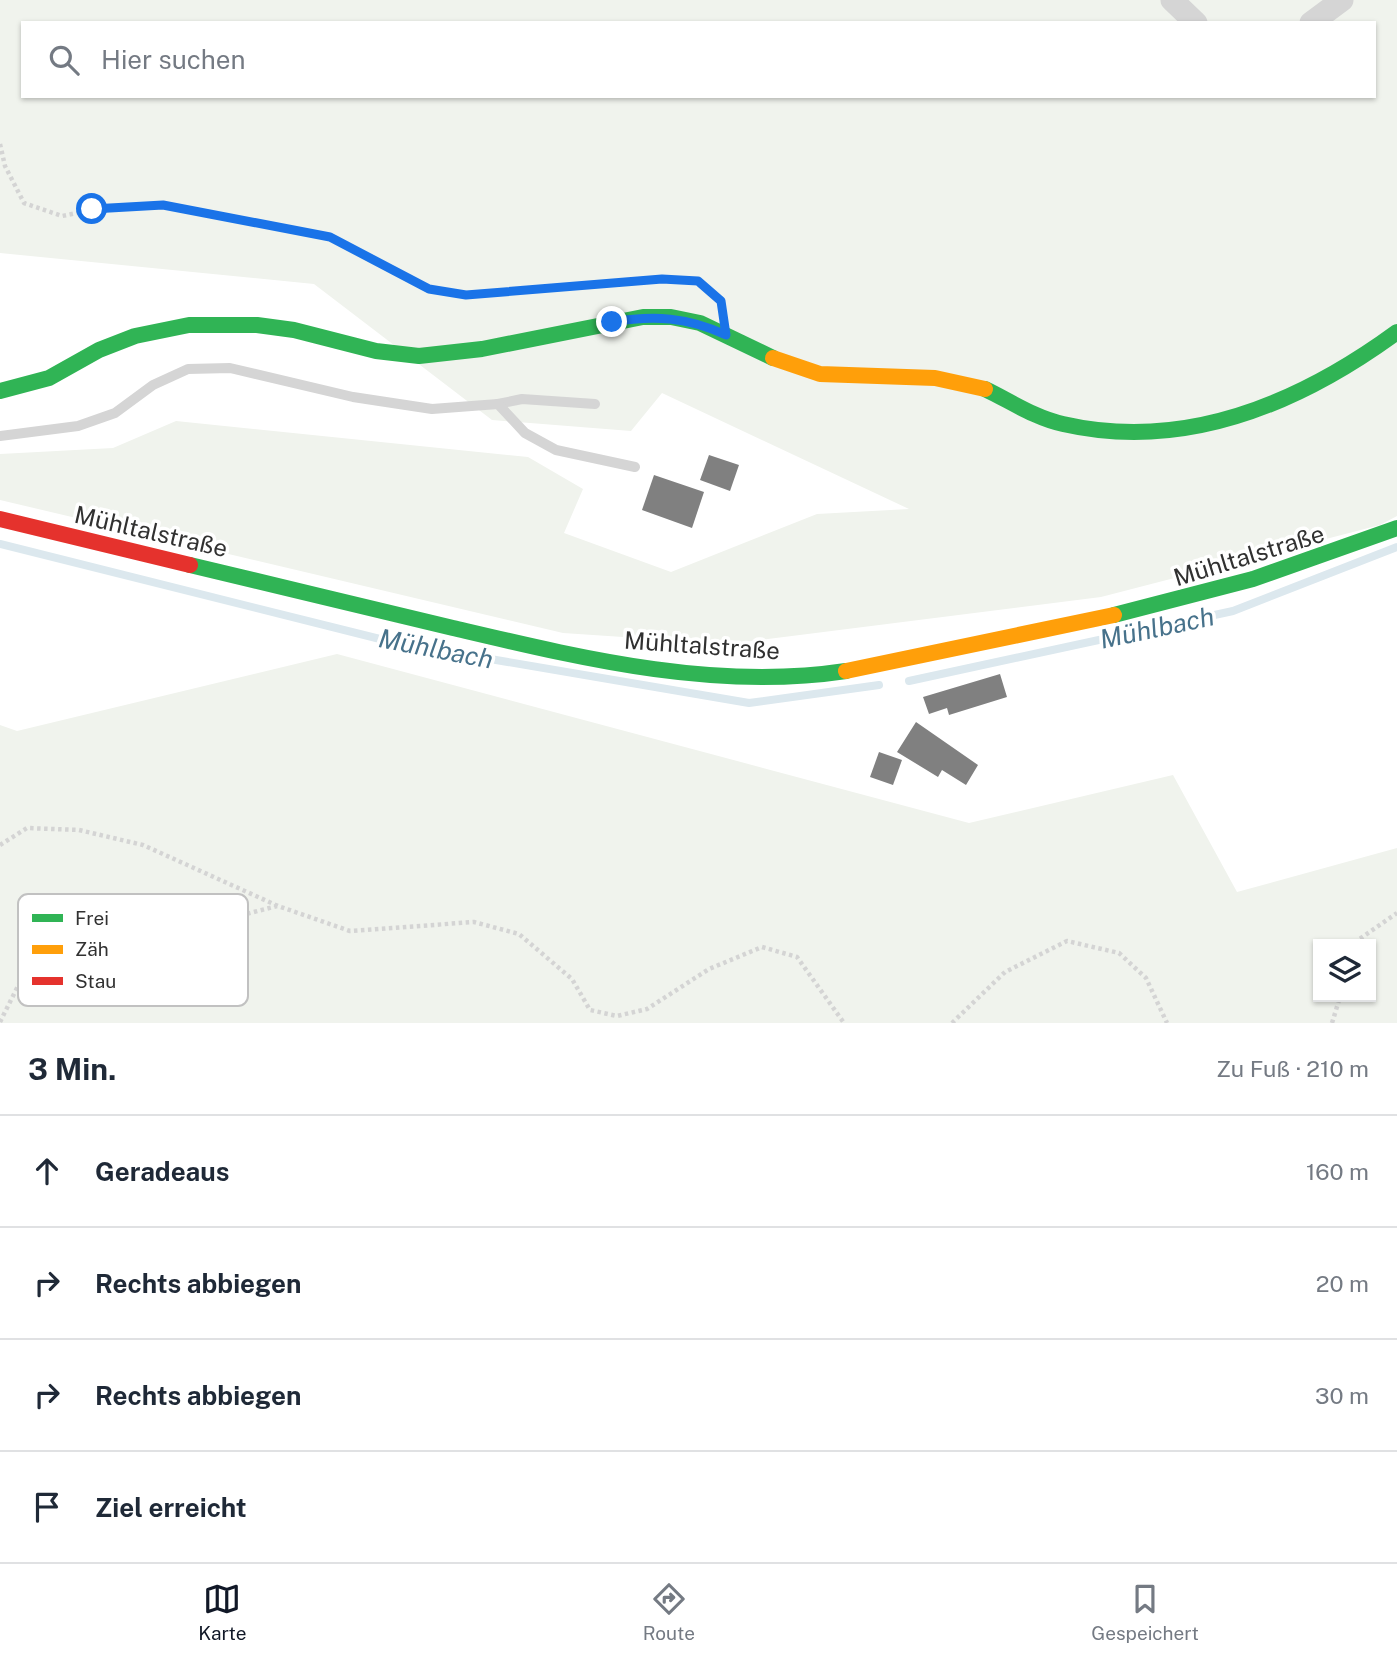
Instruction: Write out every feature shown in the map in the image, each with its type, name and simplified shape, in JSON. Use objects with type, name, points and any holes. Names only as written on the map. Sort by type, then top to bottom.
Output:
[{"type":"street","points":[[1172,0],[1194,21]]},
{"type":"street","points":[[1314,21],[1342,0]]},
{"type":"street","points":[[0,391],[49,378],[99,350],[135,336],[189,325],[257,325],[294,330],[376,351],[409,356],[482,349],[643,317],[698,322],[802,370],[855,379],[953,380],[973,384],[1060,424],[1094,431],[1135,433],[1210,424],[1288,398],[1360,359],[1397,332]]},
{"type":"street","name":"Mühltalstraße","points":[[0,519],[567,655],[634,667],[760,676],[814,675],[887,664],[1160,607],[1278,572],[1397,528]]},
{"type":"lane","points":[[0,436],[78,426],[114,413],[153,385],[188,369],[230,368],[353,397],[432,409],[498,404],[522,399],[595,404]]},
{"type":"lane","points":[[498,404],[525,433],[556,450],[635,467]]},
{"type":"path","points":[[0,144],[5,166],[24,203],[61,216],[92,209],[163,205],[330,237],[429,289],[466,295],[600,282],[662,279],[698,281],[721,301],[726,335]]},
{"type":"path","points":[[0,845],[27,828],[79,830],[143,845],[278,906],[350,931],[474,922],[519,934],[572,979],[590,1010],[617,1016],[647,1009],[709,969],[762,947],[797,957],[844,1023]]},
{"type":"path","points":[[248,914],[278,906]]},
{"type":"path","points":[[1359,939],[1397,913]]},
{"type":"path","points":[[952,1023],[1005,972],[1067,941],[1119,953],[1146,978],[1167,1023]]},
{"type":"path","points":[[0,1022],[18,986]]},
{"type":"path","points":[[1332,1023],[1338,1002]]},
{"type":"shaded area","points":[[0,0],[1397,0],[1397,516],[1380,525],[1101,597],[728,644],[563,633],[0,500],[0,454],[113,448],[176,421],[528,457],[583,489],[564,533],[671,572],[817,514],[909,509],[662,393],[631,431],[492,420],[314,284],[0,253]]},
{"type":"shaded area","points":[[337,654],[969,823],[1173,775],[1237,892],[1397,848],[1397,1023],[0,1023],[0,725],[17,731]]},
{"type":"building","points":[[709,455],[739,465],[730,491],[700,480]]},
{"type":"building","points":[[654,475],[704,492],[692,528],[642,510]]},
{"type":"building","points":[[1000,674],[1007,697],[949,715],[947,708],[929,714],[923,697]]},
{"type":"building","points":[[916,722],[978,765],[966,785],[942,770],[938,777],[897,752]]},
{"type":"building","points":[[879,752],[902,760],[893,785],[870,777]]},
{"type":"waterway","name":"Mühlbach","points":[[0,544],[396,643],[749,703],[879,685]]},
{"type":"waterway","name":"Mühlbach","points":[[909,681],[1233,611],[1397,547]]},
{"type":"traffic: fast","points":[[0,391],[49,378],[99,350],[135,336],[189,325],[257,325],[294,330],[376,351],[419,356],[482,349],[643,317],[671,317],[700,323],[773,358]]},
{"type":"traffic: fast","points":[[985,389],[1033,413],[1063,424],[1108,431],[1153,431],[1197,426],[1281,400],[1321,380],[1397,332]]},
{"type":"traffic: fast","points":[[1114,615],[1253,579],[1397,528]]},
{"type":"traffic: fast","points":[[190,565],[501,639],[648,668],[747,677],[846,671]]},
{"type":"traffic: slow","points":[[773,358],[820,374],[935,378],[985,389]]},
{"type":"traffic: slow","points":[[846,671],[1114,615]]},
{"type":"traffic: jam","points":[[0,519],[190,565]]},
{"type":"route","points":[[92,209],[163,205],[330,237],[429,289],[466,295],[600,282],[662,279],[698,281],[721,301],[726,335],[698,322],[668,317],[643,317],[612,322]]}]
